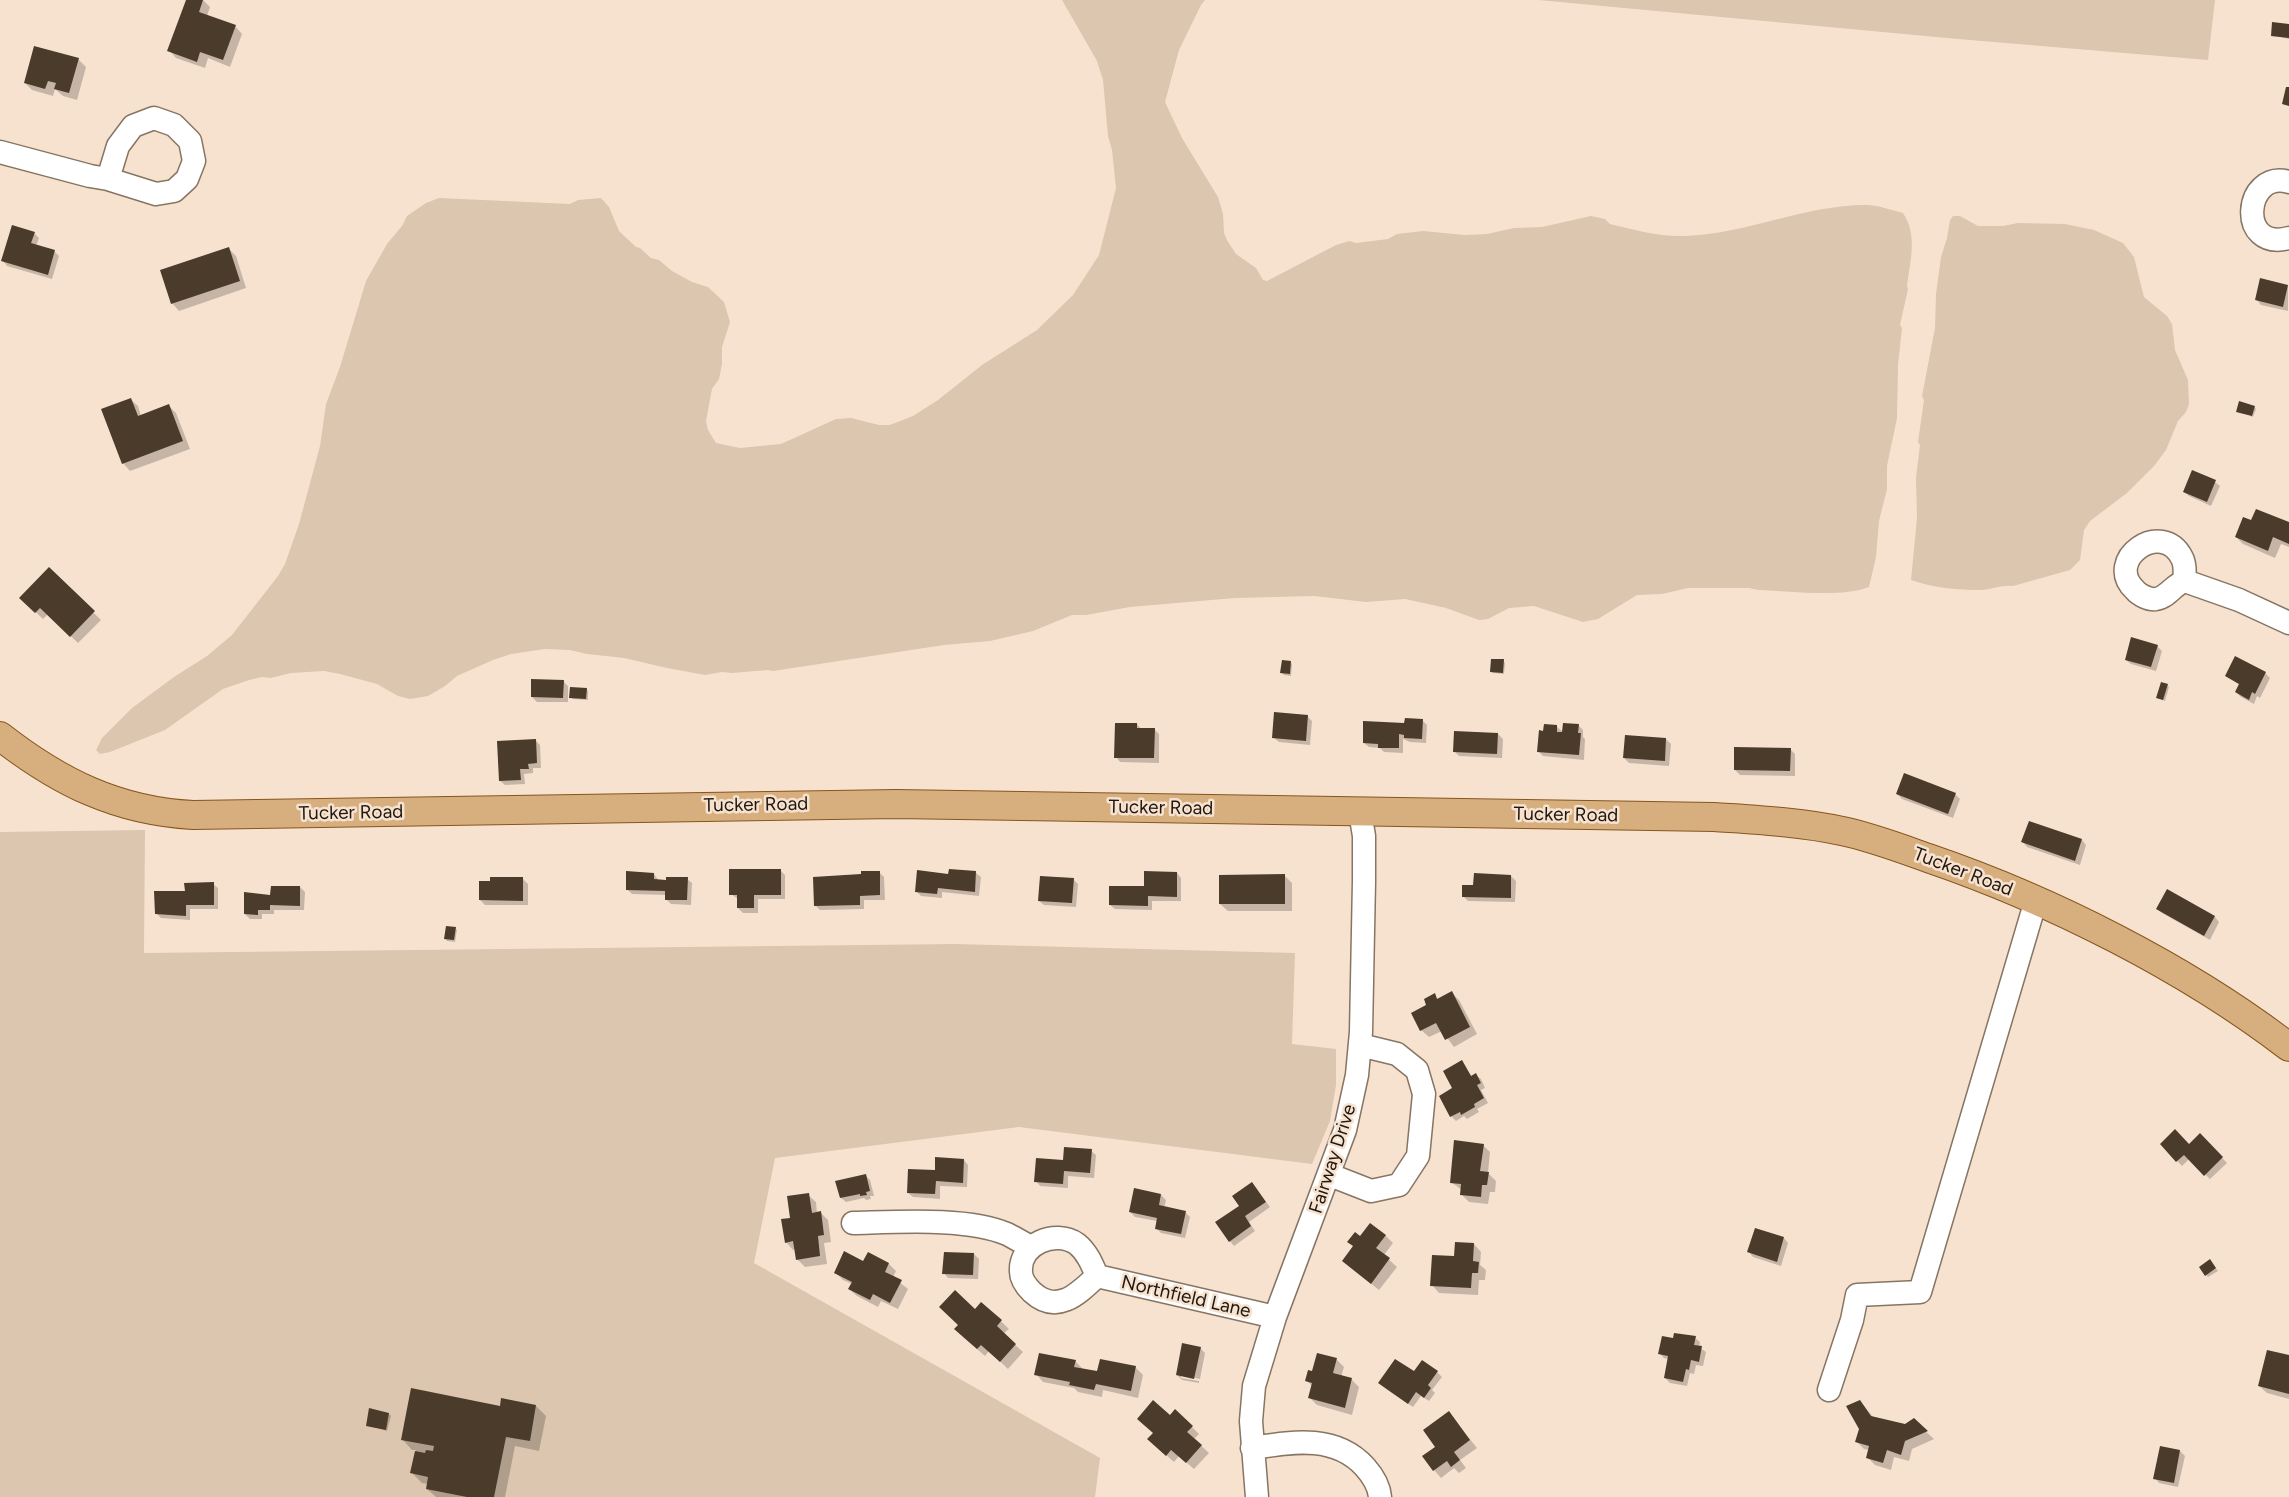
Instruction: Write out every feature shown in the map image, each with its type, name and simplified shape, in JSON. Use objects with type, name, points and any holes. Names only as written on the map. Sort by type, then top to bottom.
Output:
[{"type":"main road","name":"Tucker Road","points":[[0,736],[68,782],[90,792],[131,806],[171,814],[257,815],[831,804],[1714,817],[1795,823],[1842,831],[1890,844],[2036,900],[2098,930],[2176,973],[2264,1028],[2289,1047]]},
{"type":"street","points":[[0,152],[108,179]]},
{"type":"street","points":[[2289,182],[2277,181],[2265,186],[2255,198],[2251,212],[2253,224],[2258,231],[2274,239],[2289,238]]},
{"type":"street","points":[[2185,581],[2239,600],[2289,623]]},
{"type":"street","name":"Fairway Drive","points":[[1257,1497],[1252,1448],[1251,1408],[1254,1386],[1275,1317],[1330,1175],[1351,1108],[1360,1045],[1364,836],[1360,812]]},
{"type":"street","points":[[1829,1390],[1852,1320],[1857,1295],[1920,1292],[2036,900]]},
{"type":"street","points":[[1330,1175],[1371,1191],[1399,1185],[1418,1156],[1424,1094],[1417,1070],[1397,1054],[1360,1045]]},
{"type":"street","points":[[853,1223],[920,1222],[987,1228],[1007,1234],[1031,1248]]},
{"type":"street","name":"Northfield Lane","points":[[1059,1238],[1076,1243],[1086,1252],[1097,1276],[1078,1294],[1064,1302],[1051,1302],[1038,1297],[1026,1285],[1021,1272],[1024,1259],[1031,1248],[1043,1239],[1059,1238]]},
{"type":"street","name":"Northfield Lane","points":[[1097,1276],[1275,1317]]},
{"type":"street","points":[[1252,1448],[1300,1442],[1324,1443],[1335,1446],[1354,1457],[1370,1472],[1380,1489],[1380,1497]]},
{"type":"shaded area","points":[[1062,0],[1205,0],[1179,50],[1165,102],[1182,138],[1218,197],[1223,214],[1224,233],[1228,242],[1236,254],[1256,268],[1263,280],[1267,281],[1336,245],[1349,241],[1356,243],[1388,239],[1397,234],[1423,231],[1465,235],[1487,234],[1514,228],[1542,227],[1591,216],[1605,219],[1610,224],[1638,231],[1685,236],[1731,230],[1798,214],[1843,206],[1871,205],[1903,213],[1908,221],[1912,249],[1908,289],[1900,325],[1902,328],[1898,365],[1897,418],[1887,466],[1887,489],[1879,521],[1876,557],[1869,587],[1830,593],[1749,588],[1688,588],[1662,594],[1637,595],[1598,619],[1583,622],[1534,606],[1509,608],[1488,619],[1479,620],[1446,608],[1405,599],[1366,602],[1314,596],[1235,598],[1130,607],[1086,615],[1072,615],[1033,631],[990,641],[944,645],[773,671],[722,672],[705,675],[624,658],[570,650],[545,649],[511,654],[493,660],[457,676],[428,696],[410,699],[398,696],[377,684],[324,671],[291,673],[271,678],[262,677],[223,689],[165,730],[110,752],[100,754],[96,750],[102,738],[132,708],[174,677],[207,656],[232,635],[278,576],[285,564],[299,524],[320,446],[326,404],[340,367],[366,281],[387,244],[402,226],[407,216],[426,203],[439,198],[570,204],[578,200],[601,198],[609,207],[619,231],[636,247],[640,248],[651,258],[659,260],[672,271],[692,282],[708,287],[724,302],[730,322],[722,347],[722,364],[719,379],[712,389],[706,421],[708,430],[716,443],[740,448],[781,444],[836,419],[851,418],[879,425],[890,425],[913,416],[938,400],[982,365],[1037,330],[1073,295],[1099,255],[1116,188],[1112,150],[1108,136],[1103,80],[1097,61]]},
{"type":"shaded area","points":[[1538,0],[2215,0],[2208,60]]},
{"type":"shaded area","points":[[1953,216],[1960,216],[1978,226],[2003,226],[2018,223],[2065,224],[2094,230],[2123,243],[2134,257],[2144,297],[2167,316],[2172,324],[2175,350],[2188,380],[2189,404],[2186,412],[2178,421],[2166,450],[2154,466],[2127,493],[2090,521],[2084,530],[2080,560],[2070,570],[2013,586],[1982,590],[1946,588],[1911,580],[1917,518],[1916,478],[1920,445],[1918,442],[1924,400],[1922,396],[1935,328],[1936,294],[1941,257],[1950,220]]},
{"type":"shaded area","points":[[145,830],[144,953],[955,944],[1295,953],[1292,1044],[1336,1049],[1336,1085],[1330,1121],[1312,1164],[1019,1127],[775,1158],[754,1263],[1100,1458],[1095,1497],[0,1497],[0,832]]},
{"type":"building","points":[[186,0],[203,0],[199,12],[236,25],[223,60],[200,52],[197,62],[167,51]]},
{"type":"building","points":[[2272,22],[2289,24],[2289,38],[2271,36]]},
{"type":"building","points":[[34,46],[79,58],[69,93],[54,89],[56,83],[48,81],[45,89],[24,83]]},
{"type":"building","points":[[2286,87],[2289,87],[2289,106],[2282,104]]},
{"type":"building","points":[[12,225],[35,232],[31,243],[55,250],[48,275],[1,261]]},
{"type":"building","points":[[229,247],[240,281],[171,304],[160,270]]},
{"type":"building","points":[[2260,278],[2288,285],[2283,307],[2255,300]]},
{"type":"building","points":[[131,398],[138,416],[169,404],[183,441],[122,464],[101,409]]},
{"type":"building","points":[[2239,401],[2255,406],[2252,416],[2236,412]]},
{"type":"building","points":[[2192,470],[2216,480],[2207,502],[2183,492]]},
{"type":"building","points":[[2256,509],[2289,522],[2289,544],[2273,537],[2268,551],[2235,537],[2243,517],[2251,520]]},
{"type":"building","points":[[49,567],[95,611],[70,637],[40,608],[35,613],[19,598]]},
{"type":"building","points":[[2131,637],[2158,645],[2151,667],[2125,660]]},
{"type":"building","points":[[2235,656],[2266,672],[2255,694],[2252,692],[2249,700],[2235,692],[2239,684],[2225,676]]},
{"type":"building","points":[[1491,659],[1504,659],[1503,673],[1490,672]]},
{"type":"building","points":[[1282,660],[1291,661],[1290,674],[1280,673]]},
{"type":"building","points":[[531,679],[564,680],[563,698],[531,697]]},
{"type":"building","points":[[2161,682],[2168,684],[2163,700],[2156,698]]},
{"type":"building","points":[[570,687],[587,688],[586,699],[569,698]]},
{"type":"building","points":[[1274,712],[1308,715],[1306,741],[1272,738]]},
{"type":"building","points":[[1405,718],[1423,719],[1422,739],[1404,738],[1404,735],[1399,734],[1399,748],[1378,748],[1378,744],[1363,743],[1363,721],[1404,723]]},
{"type":"building","points":[[1115,723],[1137,723],[1137,728],[1155,728],[1154,758],[1114,758]]},
{"type":"building","points":[[1563,723],[1579,724],[1578,733],[1581,733],[1579,755],[1537,752],[1539,730],[1543,731],[1544,724],[1557,725],[1557,732],[1562,732]]},
{"type":"building","points":[[1454,731],[1498,733],[1497,754],[1453,752]]},
{"type":"building","points":[[1625,735],[1666,738],[1665,761],[1623,758]]},
{"type":"building","points":[[536,739],[537,763],[528,764],[529,769],[520,769],[521,780],[499,781],[497,741]]},
{"type":"building","points":[[1734,747],[1791,748],[1790,771],[1734,770]]},
{"type":"building","points":[[1904,773],[1956,793],[1948,814],[1896,794]]},
{"type":"building","points":[[2029,821],[2082,839],[2075,861],[2021,842]]},
{"type":"building","points":[[729,869],[781,869],[781,895],[754,895],[754,908],[737,908],[737,895],[729,895]]},
{"type":"building","points":[[949,869],[976,871],[975,892],[938,888],[937,894],[915,892],[917,870],[948,874]]},
{"type":"building","points":[[626,871],[654,873],[654,879],[666,880],[666,877],[688,877],[687,900],[665,900],[665,891],[626,890]]},
{"type":"building","points":[[861,871],[880,871],[880,895],[860,896],[860,905],[814,906],[813,877],[861,874]]},
{"type":"building","points":[[1144,871],[1177,872],[1177,897],[1148,896],[1148,906],[1109,905],[1109,886],[1144,886]]},
{"type":"building","points":[[1474,873],[1511,875],[1511,898],[1462,897],[1462,885],[1473,885]]},
{"type":"building","points":[[1285,874],[1285,904],[1219,904],[1219,875]]},
{"type":"building","points":[[1040,876],[1074,878],[1072,903],[1038,901]]},
{"type":"building","points":[[490,877],[523,877],[523,901],[479,900],[479,881],[490,881]]},
{"type":"building","points":[[214,882],[214,905],[186,905],[186,916],[155,914],[154,891],[185,891],[184,883]]},
{"type":"building","points":[[271,886],[300,886],[300,906],[270,905],[270,910],[258,910],[258,915],[244,914],[244,892],[270,895]]},
{"type":"building","points":[[2167,889],[2215,916],[2204,936],[2156,909]]},
{"type":"building","points":[[446,926],[456,927],[454,940],[444,939]]},
{"type":"building","points":[[1452,991],[1470,1027],[1445,1040],[1436,1023],[1420,1031],[1411,1013],[1426,1005],[1424,999],[1435,993],[1437,999]]},
{"type":"building","points":[[1462,1060],[1471,1076],[1476,1073],[1481,1083],[1477,1085],[1484,1098],[1474,1104],[1475,1107],[1461,1115],[1460,1112],[1450,1117],[1439,1096],[1452,1088],[1443,1071]]},
{"type":"building","points":[[2175,1129],[2189,1144],[2200,1133],[2223,1157],[2204,1176],[2184,1155],[2176,1162],[2160,1144]]},
{"type":"building","points":[[1454,1140],[1484,1144],[1480,1171],[1489,1172],[1487,1185],[1482,1185],[1481,1197],[1460,1195],[1461,1184],[1450,1183]]},
{"type":"building","points":[[1064,1147],[1092,1149],[1090,1173],[1064,1171],[1063,1184],[1034,1182],[1036,1158],[1063,1160]]},
{"type":"building","points":[[935,1157],[964,1159],[963,1183],[936,1181],[935,1194],[907,1193],[908,1169],[935,1170]]},
{"type":"building","points":[[866,1174],[870,1191],[866,1192],[867,1195],[860,1196],[860,1194],[840,1198],[835,1181]]},
{"type":"building","points":[[1252,1182],[1266,1202],[1245,1216],[1251,1226],[1229,1242],[1215,1222],[1239,1206],[1232,1196]]},
{"type":"building","points":[[1134,1188],[1161,1194],[1159,1205],[1186,1211],[1181,1234],[1155,1229],[1157,1218],[1129,1212]]},
{"type":"building","points":[[809,1193],[812,1213],[821,1211],[824,1235],[818,1236],[820,1256],[796,1260],[793,1241],[785,1243],[781,1219],[790,1218],[787,1196]]},
{"type":"building","points":[[1370,1223],[1386,1235],[1376,1248],[1390,1258],[1371,1284],[1342,1261],[1353,1246],[1347,1242],[1355,1232],[1360,1236]]},
{"type":"building","points":[[1755,1228],[1784,1237],[1777,1262],[1747,1252]]},
{"type":"building","points":[[1455,1242],[1474,1243],[1473,1261],[1479,1262],[1478,1273],[1472,1273],[1471,1288],[1430,1286],[1432,1255],[1454,1256]]},
{"type":"building","points":[[844,1251],[863,1261],[868,1252],[889,1263],[885,1272],[902,1280],[890,1303],[873,1294],[870,1300],[848,1289],[852,1282],[834,1273]]},
{"type":"building","points":[[944,1252],[974,1253],[973,1275],[942,1274]]},
{"type":"building","points":[[2210,1259],[2216,1268],[2205,1276],[2199,1267]]},
{"type":"building","points":[[955,1290],[975,1309],[981,1302],[1002,1320],[997,1326],[1016,1344],[1000,1362],[981,1345],[977,1349],[954,1329],[958,1325],[939,1307]]},
{"type":"building","points":[[1674,1333],[1696,1336],[1694,1345],[1702,1346],[1699,1362],[1691,1360],[1689,1370],[1686,1369],[1683,1382],[1664,1378],[1668,1356],[1658,1354],[1662,1336],[1673,1338]]},
{"type":"building","points":[[1182,1343],[1201,1347],[1194,1379],[1176,1375]]},
{"type":"building","points":[[2267,1350],[2289,1355],[2289,1394],[2258,1386]]},
{"type":"building","points":[[1039,1353],[1076,1360],[1074,1367],[1097,1371],[1100,1359],[1136,1366],[1131,1391],[1096,1384],[1094,1390],[1069,1385],[1070,1382],[1034,1375]]},
{"type":"building","points":[[1317,1353],[1337,1358],[1333,1373],[1352,1378],[1345,1408],[1308,1398],[1312,1383],[1305,1381],[1308,1370],[1312,1371]]},
{"type":"building","points":[[1395,1359],[1414,1371],[1422,1360],[1438,1371],[1428,1385],[1431,1388],[1424,1398],[1416,1392],[1408,1404],[1378,1383]]},
{"type":"building","points":[[411,1388],[500,1406],[501,1398],[536,1405],[530,1441],[506,1437],[494,1497],[467,1497],[426,1489],[428,1477],[410,1473],[415,1451],[425,1453],[426,1450],[433,1451],[434,1446],[401,1440]]},
{"type":"building","points":[[1153,1400],[1170,1415],[1175,1409],[1193,1426],[1187,1432],[1202,1445],[1186,1463],[1171,1450],[1166,1456],[1147,1439],[1153,1433],[1137,1419]]},
{"type":"building","points":[[1860,1400],[1871,1416],[1905,1424],[1914,1418],[1928,1431],[1905,1441],[1901,1455],[1887,1450],[1883,1463],[1866,1458],[1869,1446],[1855,1442],[1859,1429],[1846,1406]]},
{"type":"building","points":[[369,1408],[389,1413],[386,1430],[366,1426]]},
{"type":"building","points":[[1449,1411],[1470,1440],[1454,1452],[1460,1460],[1451,1467],[1447,1461],[1433,1471],[1422,1456],[1435,1447],[1423,1430]]},
{"type":"building","points":[[2160,1446],[2180,1450],[2174,1483],[2153,1479]]}]
